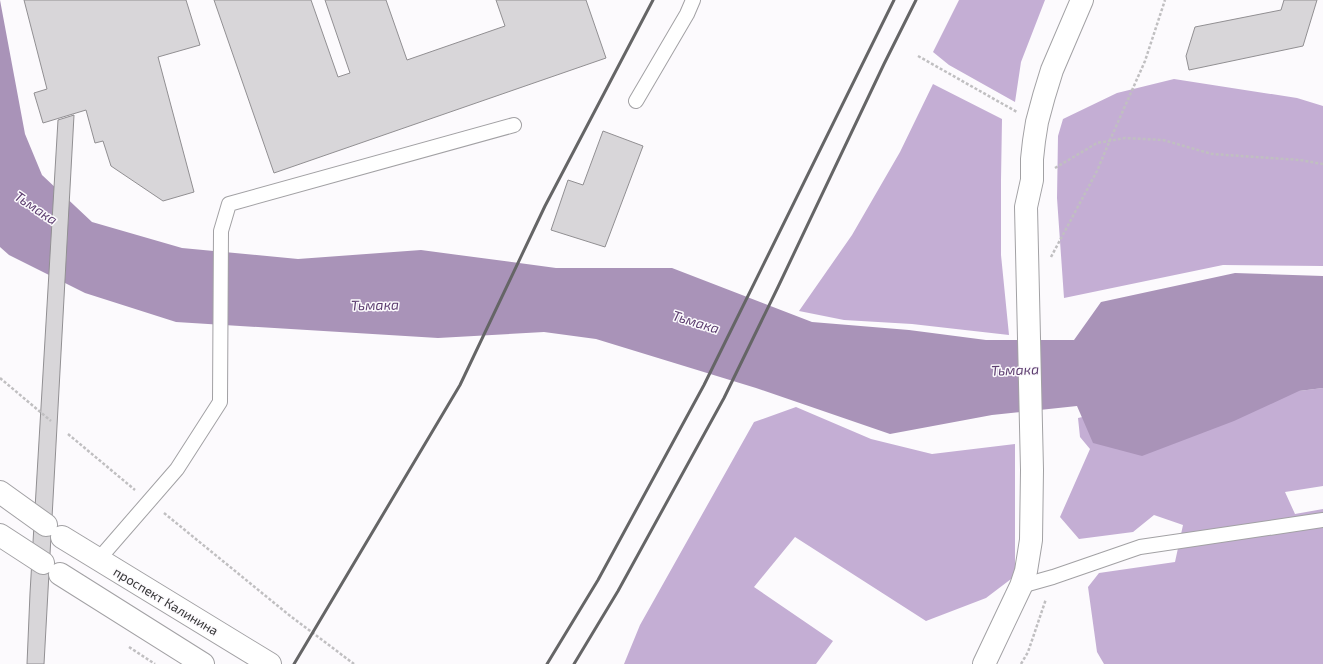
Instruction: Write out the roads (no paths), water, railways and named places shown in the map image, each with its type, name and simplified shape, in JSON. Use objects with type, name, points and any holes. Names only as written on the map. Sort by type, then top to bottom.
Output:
[{"type":"main road","points":[[984,664],[1021,586],[1026,570],[1031,540],[1032,470],[1026,207],[1032,180],[1032,159],[1037,122],[1044,96],[1052,70],[1082,0]]},
{"type":"main road","name":"проспект Калинина","points":[[0,492],[54,531],[98,560],[270,664]]},
{"type":"main road","points":[[0,534],[203,664]]},
{"type":"lane","points":[[636,101],[687,14],[693,0]]},
{"type":"lane","points":[[98,560],[150,502],[177,469],[220,402],[221,231],[229,204],[514,125]]},
{"type":"lane","points":[[1021,586],[1054,577],[1140,547],[1323,520]]},
{"type":"water","name":"Тьмака","points":[[0,0],[25,134],[42,175],[92,222],[182,248],[298,259],[421,250],[556,268],[672,268],[812,322],[909,330],[986,340],[1074,340],[1101,302],[1235,273],[1323,276],[1323,388],[1299,391],[1234,421],[1142,456],[1093,443],[1077,406],[992,415],[890,434],[756,388],[596,339],[544,332],[438,338],[176,322],[85,293],[9,255],[0,247]]},
{"type":"railway","points":[[294,664],[460,385],[545,206],[653,0]]},
{"type":"railway","points":[[547,664],[598,580],[704,385],[894,0]]},
{"type":"railway","points":[[574,664],[618,591],[724,398],[916,0]]}]
